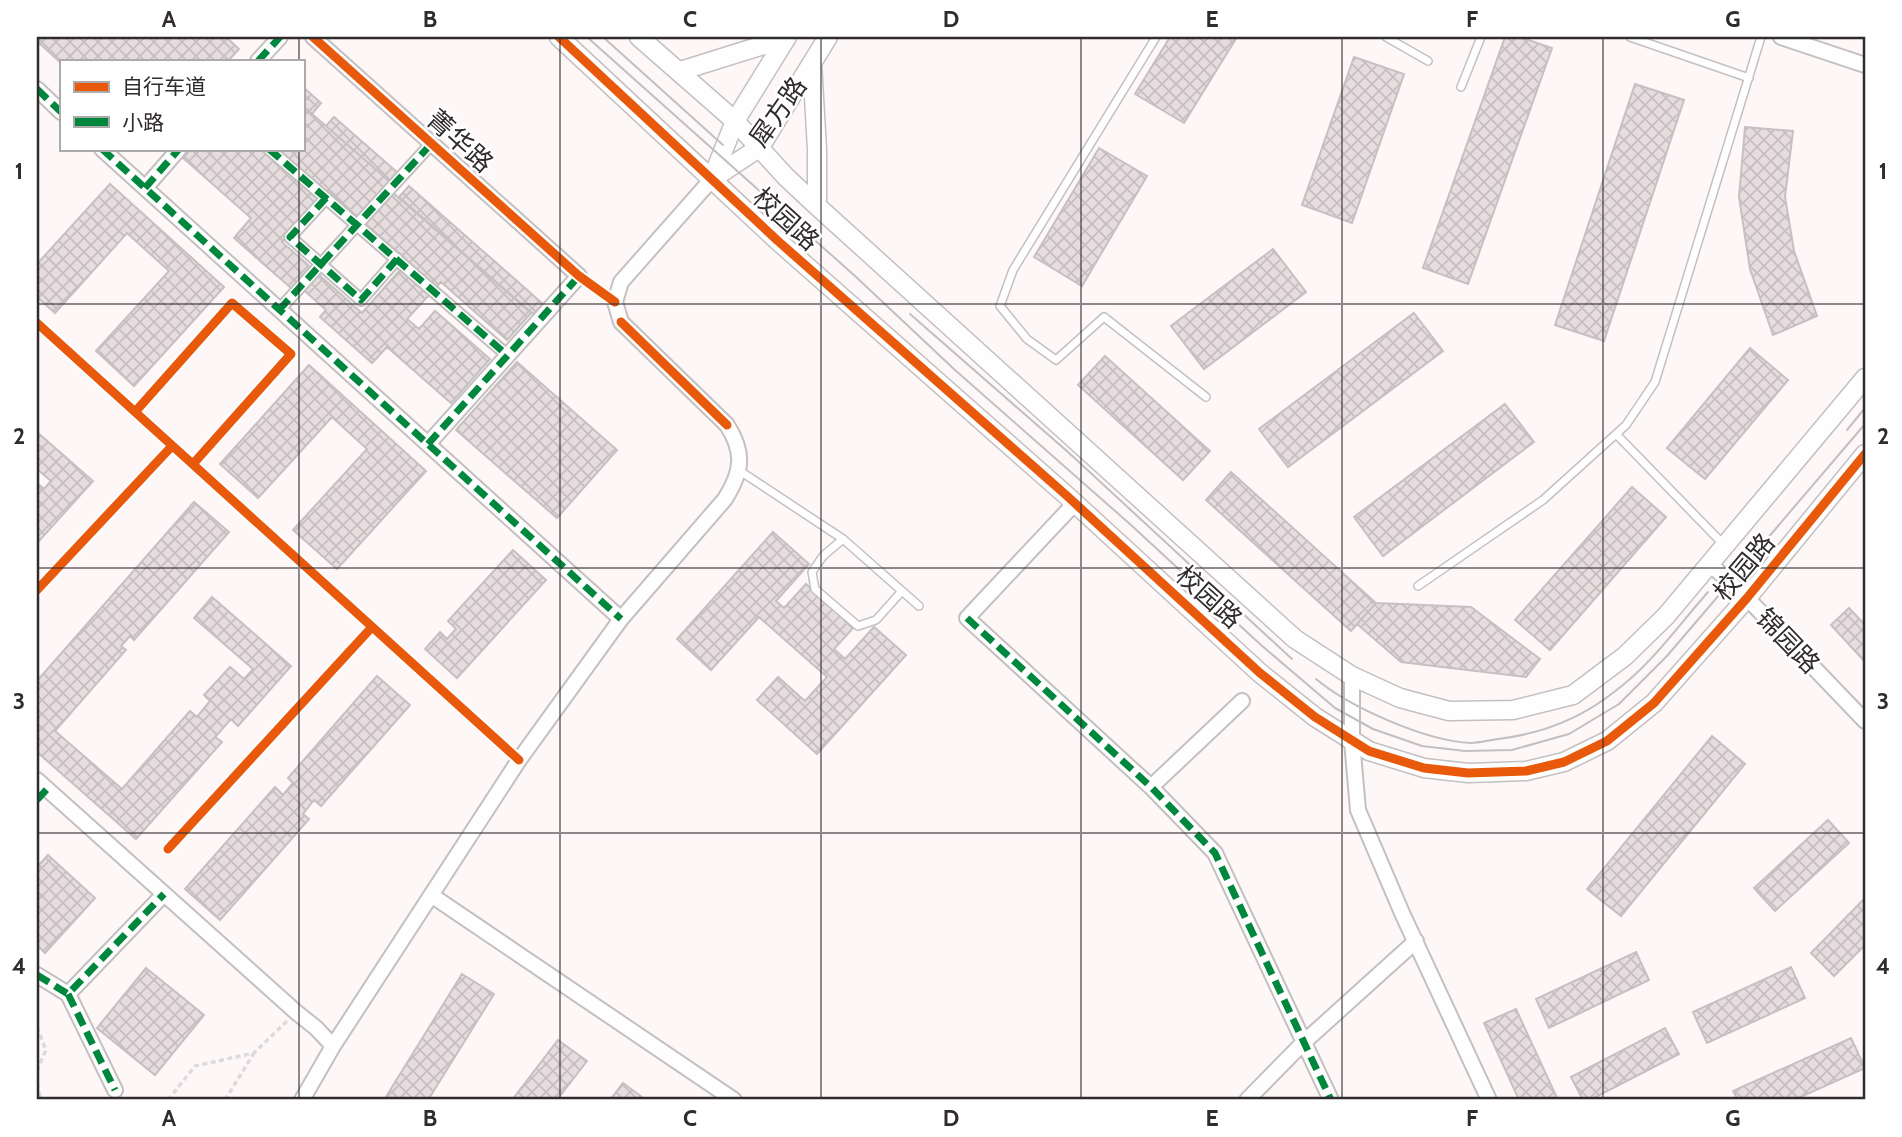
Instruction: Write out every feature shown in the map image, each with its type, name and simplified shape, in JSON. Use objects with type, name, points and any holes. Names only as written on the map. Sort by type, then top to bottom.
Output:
[{"type":"street","points":[[259,60],[280,37]]},
{"type":"street","name":"菁华路","points":[[313,37],[579,276],[507,355]]},
{"type":"street","name":"校园路","points":[[559,37],[778,241],[1075,503],[1261,673],[1315,717],[1369,751],[1423,768],[1468,773],[1526,771],[1564,762],[1607,741],[1654,702],[1747,598],[1865,454]]},
{"type":"street","name":"校园路","points":[[639,37],[735,121],[817,206],[1295,639],[1352,676],[1400,698],[1449,711],[1513,710],[1573,695],[1625,656],[1666,616],[1865,378]]},
{"type":"street","name":"犀方路","points":[[712,179],[760,147],[828,37]]},
{"type":"street","points":[[1781,37],[1865,65]]},
{"type":"street","points":[[680,71],[786,38]]},
{"type":"street","name":"犀方路","points":[[712,179],[735,121],[786,38]]},
{"type":"street","points":[[812,63],[817,206]]},
{"type":"street","points":[[37,89],[60,111]]},
{"type":"street","points":[[279,310],[432,143]]},
{"type":"street","points":[[103,150],[621,619]]},
{"type":"street","points":[[145,188],[178,150]]},
{"type":"street","points":[[270,150],[507,355],[428,444]]},
{"type":"street","points":[[302,1100],[333,1045],[519,760],[621,619],[725,499],[740,471],[735,441],[727,425],[621,322],[615,302],[618,288],[712,179]]},
{"type":"street","points":[[326,198],[290,237],[361,300],[397,260]]},
{"type":"street","points":[[1075,503],[967,618],[1151,786],[1215,853],[1331,1100]]},
{"type":"street","name":"锦园路","points":[[1709,563],[1747,598],[1865,721]]},
{"type":"street","points":[[1352,676],[1352,741],[1358,810],[1489,1100]]},
{"type":"street","points":[[1151,786],[1241,701]]},
{"type":"street","points":[[40,790],[164,894],[333,1045]]},
{"type":"street","points":[[68,994],[164,894]]},
{"type":"street","points":[[431,895],[734,1100]]},
{"type":"street","points":[[1247,1100],[1303,1043],[1416,941]]},
{"type":"street","points":[[37,975],[68,994],[115,1090]]},
{"type":"lane","points":[[1156,37],[1013,270],[1000,306],[1027,339],[1056,360],[1104,317],[1206,397]]},
{"type":"lane","points":[[1386,37],[1428,61]]},
{"type":"lane","points":[[1461,87],[1481,37]]},
{"type":"lane","points":[[1630,37],[1749,78]]},
{"type":"lane","points":[[1418,586],[1543,500],[1626,425],[1655,382],[1761,37]]},
{"type":"lane","points":[[1616,434],[1724,546]]},
{"type":"lane","points":[[740,471],[844,539],[919,606]]},
{"type":"lane","points":[[844,539],[823,556],[812,572],[815,589],[858,626],[876,620],[902,591]]},
{"type":"path","points":[[225,1100],[254,1053],[296,1012]]},
{"type":"path","points":[[37,1027],[46,1050],[37,1077]]},
{"type":"path","points":[[168,1100],[195,1066],[254,1053]]},
{"type":"path","points":[[37,1084],[41,1100]]},
{"type":"building","points":[[37,37],[226,37],[239,49],[229,60],[60,62],[37,41]]},
{"type":"building","points":[[1170,37],[1237,37],[1184,123],[1135,94]]},
{"type":"building","points":[[1505,37],[1520,37],[1552,48],[1468,284],[1423,268]]},
{"type":"building","points":[[1354,57],[1404,74],[1352,223],[1302,205]]},
{"type":"building","points":[[1635,84],[1684,100],[1604,341],[1555,325]]},
{"type":"building","points":[[304,88],[321,103],[312,114],[304,107]]},
{"type":"building","points":[[304,107],[389,181],[391,191],[531,313],[507,340],[441,282],[407,319],[419,329],[435,311],[490,359],[451,403],[387,347],[372,363],[320,317],[326,310],[297,284],[292,289],[234,238],[251,218],[183,158],[190,150],[304,150]],"holes":[[[328,191],[408,261],[362,313],[282,242]]]},
{"type":"building","points":[[334,117],[397,172],[389,181],[326,126]]},
{"type":"building","points":[[1745,127],[1793,131],[1785,197],[1794,251],[1817,316],[1773,335],[1750,269],[1739,197]]},
{"type":"building","points":[[1099,148],[1147,176],[1082,286],[1034,257]]},
{"type":"building","points":[[110,184],[224,287],[134,386],[96,351],[169,271],[127,233],[55,313],[37,297],[37,264]]},
{"type":"building","points":[[409,186],[543,304],[533,314],[399,197]]},
{"type":"building","points":[[1273,249],[1306,292],[1204,369],[1171,326]]},
{"type":"building","points":[[1414,313],[1443,351],[1288,467],[1259,429]]},
{"type":"building","points":[[1750,348],[1788,380],[1705,479],[1667,448]]},
{"type":"building","points":[[1105,356],[1210,451],[1183,480],[1078,385]]},
{"type":"building","points":[[517,362],[617,450],[557,518],[456,430]]},
{"type":"building","points":[[309,365],[426,471],[337,569],[293,530],[367,449],[332,417],[258,498],[220,464]]},
{"type":"building","points":[[1505,404],[1534,442],[1383,556],[1354,517]]},
{"type":"building","points":[[37,432],[93,481],[39,541],[37,483],[44,489],[51,481],[37,469]]},
{"type":"building","points":[[1231,472],[1376,603],[1351,631],[1206,500]]},
{"type":"building","points":[[1632,487],[1666,517],[1550,650],[1515,620]]},
{"type":"building","points":[[194,502],[229,532],[134,640],[130,636],[121,646],[126,650],[55,731],[122,789],[190,711],[197,717],[210,701],[204,695],[230,667],[244,679],[253,669],[194,618],[212,597],[291,666],[238,726],[231,719],[215,737],[222,742],[136,839],[37,752],[37,681]]},
{"type":"building","points":[[773,532],[809,564],[776,601],[784,608],[806,584],[854,627],[834,649],[845,659],[874,627],[906,655],[817,754],[757,700],[778,677],[805,701],[827,677],[759,617],[711,670],[677,639]]},
{"type":"building","points":[[513,550],[546,580],[457,678],[425,649],[440,632],[447,639],[456,629],[448,621]]},
{"type":"building","points":[[1376,603],[1471,607],[1540,659],[1526,677],[1401,662],[1357,624]]},
{"type":"building","points":[[1849,608],[1865,625],[1865,662],[1831,625]]},
{"type":"building","points":[[377,676],[410,705],[321,806],[314,800],[303,814],[309,819],[220,920],[185,889],[275,787],[283,795],[293,783],[288,778]]},
{"type":"building","points":[[1712,736],[1745,764],[1621,916],[1587,889]]},
{"type":"building","points":[[1828,820],[1849,843],[1775,911],[1754,888]]},
{"type":"building","points":[[48,855],[95,898],[45,953],[37,945],[37,867]]},
{"type":"building","points":[[1865,898],[1865,945],[1834,976],[1811,953]]},
{"type":"building","points":[[1636,952],[1649,980],[1549,1028],[1536,999]]},
{"type":"building","points":[[1791,967],[1805,998],[1707,1043],[1693,1012]]},
{"type":"building","points":[[146,968],[204,1015],[155,1075],[97,1028]]},
{"type":"building","points":[[462,974],[494,994],[428,1100],[384,1100]]},
{"type":"building","points":[[1516,1009],[1558,1100],[1519,1100],[1484,1023]]},
{"type":"building","points":[[1665,1028],[1679,1054],[1590,1100],[1583,1100],[1571,1077]]},
{"type":"building","points":[[1851,1038],[1865,1068],[1794,1100],[1738,1100],[1733,1091]]},
{"type":"building","points":[[558,1040],[587,1061],[557,1100],[512,1100]]},
{"type":"building","points":[[623,1083],[646,1100],[610,1100]]},
{"type":"tram line","points":[[587,37],[1261,645],[1335,708],[1373,729],[1422,746],[1465,751],[1512,750],[1569,734],[1619,704],[1667,656],[1865,424]]},
{"type":"tram line","points":[[603,37],[723,145]]},
{"type":"tram line","points":[[910,314],[1068,452],[1292,659]]},
{"type":"tram line","points":[[1847,430],[1865,408]]},
{"type":"tram line","points":[[1316,679],[1349,701],[1411,730],[1471,743],[1514,737],[1559,724],[1601,702],[1652,657],[1708,592]]},
{"type":"marked path","points":[[259,60],[280,37]]},
{"type":"marked path","points":[[37,89],[60,111]]},
{"type":"marked path","points":[[279,310],[432,143]]},
{"type":"marked path","points":[[103,150],[621,619]]},
{"type":"marked path","points":[[145,188],[178,150]]},
{"type":"marked path","points":[[270,150],[507,355]]},
{"type":"marked path","points":[[326,198],[290,237],[361,300],[397,259]]},
{"type":"marked path","points":[[428,444],[579,276]]},
{"type":"marked path","points":[[967,618],[1151,787],[1215,853],[1331,1100]]},
{"type":"marked path","points":[[37,800],[47,789]]},
{"type":"marked path","points":[[37,975],[68,994],[164,894]]},
{"type":"marked path","points":[[68,994],[115,1090]]},
{"type":"cycle path","points":[[313,37],[579,276],[615,302]]},
{"type":"cycle path","points":[[559,37],[778,241],[1066,495],[1260,673],[1315,717],[1369,751],[1424,768],[1468,773],[1526,771],[1564,762],[1607,741],[1654,703],[1747,598],[1865,454]]},
{"type":"cycle path","points":[[135,412],[232,303],[291,354],[193,464]]},
{"type":"cycle path","points":[[621,322],[727,425]]},
{"type":"cycle path","points":[[37,323],[519,760]]},
{"type":"cycle path","points":[[37,590],[172,446]]},
{"type":"cycle path","points":[[168,849],[372,627]]}]
